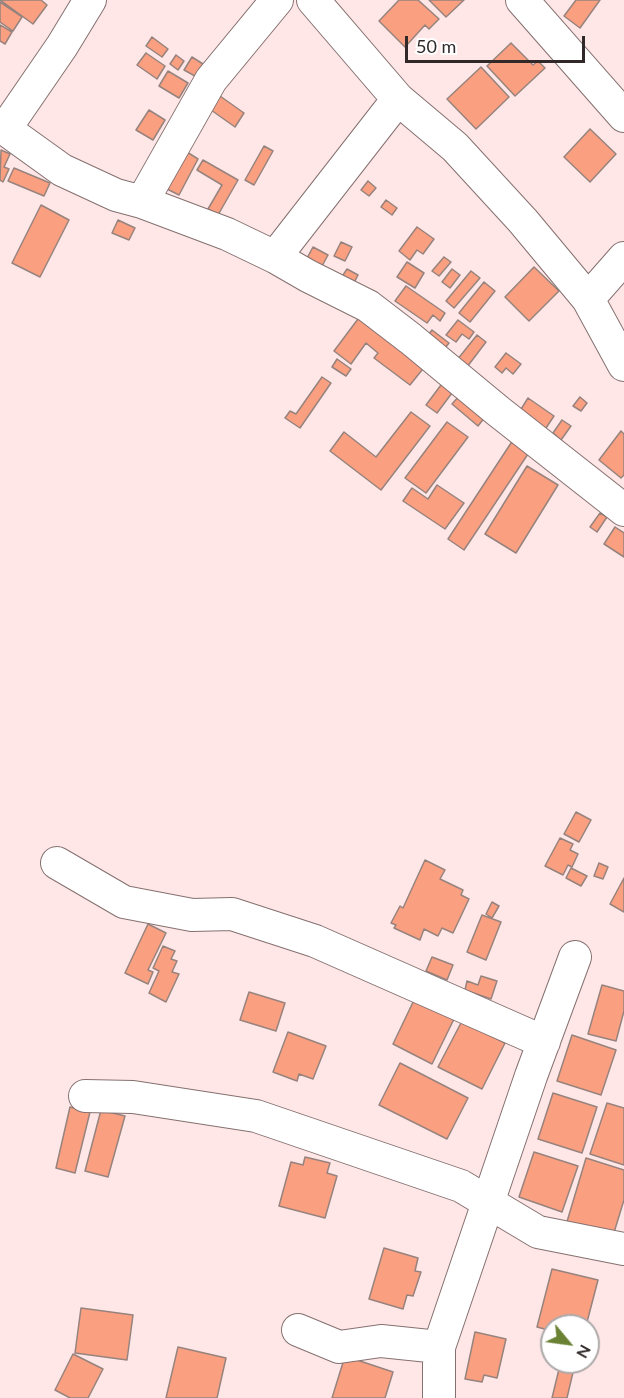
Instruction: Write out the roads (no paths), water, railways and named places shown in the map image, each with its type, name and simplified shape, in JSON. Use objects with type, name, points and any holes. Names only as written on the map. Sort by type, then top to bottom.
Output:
[{"type":"street","points":[[90,0],[62,46],[2,126],[62,170],[116,195],[142,202],[227,234],[368,306],[624,510]]},
{"type":"street","points":[[142,202],[211,80],[277,0]]},
{"type":"street","points":[[314,0],[398,99],[454,147],[523,221],[588,299],[624,365]]},
{"type":"street","points":[[522,0],[624,116]]},
{"type":"street","points":[[275,257],[398,99]]},
{"type":"street","points":[[588,299],[624,258]]},
{"type":"street","points":[[57,863],[124,902],[192,915],[232,914],[315,941],[544,1042]]},
{"type":"street","points":[[439,1398],[439,1347],[575,957]]},
{"type":"street","points":[[85,1096],[133,1097],[256,1116],[461,1186],[538,1232],[624,1249]]},
{"type":"street","points":[[298,1330],[339,1347],[381,1341],[439,1347]]}]
